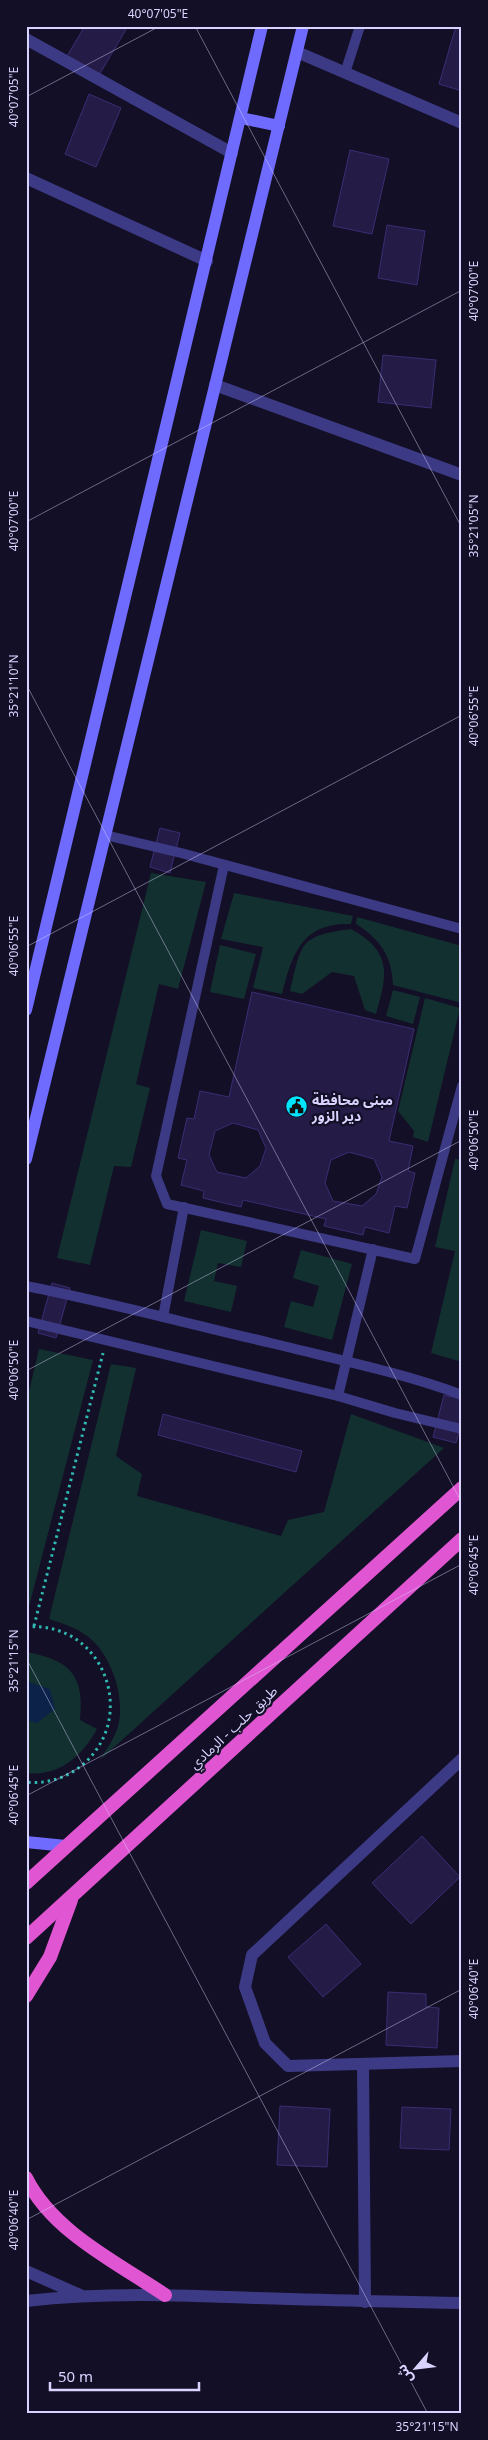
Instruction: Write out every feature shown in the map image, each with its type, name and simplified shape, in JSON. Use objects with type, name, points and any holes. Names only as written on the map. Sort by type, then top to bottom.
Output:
[{"type":"highway","name":"طريق حلب - الرمادي","points":[[26,1883],[462,1488]]},
{"type":"highway","name":"طريق حلب - الرمادي","points":[[26,1938],[72,1898],[462,1539]]},
{"type":"highway","points":[[26,1996],[50,1957],[72,1898]]},
{"type":"highway","points":[[26,2178],[33,2192],[72,2233],[165,2295]]},
{"type":"main road","points":[[26,1010],[262,26]]},
{"type":"main road","points":[[26,1159],[303,26]]},
{"type":"main road","points":[[240,118],[279,126]]},
{"type":"main road","points":[[26,1842],[66,1846]]},
{"type":"street","points":[[26,39],[232,153]]},
{"type":"street","points":[[297,52],[462,123]]},
{"type":"street","points":[[26,178],[207,261]]},
{"type":"street","points":[[215,385],[462,475]]},
{"type":"street","points":[[462,1759],[252,1954],[245,1987],[265,2043],[288,2066],[462,2061]]},
{"type":"street","points":[[363,2065],[365,2302]]},
{"type":"street","points":[[26,2271],[80,2295]]},
{"type":"street","points":[[26,2301],[80,2295],[165,2295],[365,2302],[462,2302]]},
{"type":"lane","points":[[345,73],[360,26]]},
{"type":"lane","points":[[105,836],[224,865],[462,929]]},
{"type":"lane","points":[[224,865],[156,1176],[167,1204],[415,1259],[462,1086]]},
{"type":"lane","points":[[163,1317],[184,1208]]},
{"type":"lane","points":[[338,1396],[373,1249]]},
{"type":"lane","points":[[26,1286],[347,1362],[433,1384],[462,1394]]},
{"type":"lane","points":[[26,1321],[338,1396],[462,1429]]},
{"type":"path","points":[[34,1626],[106,1340]]},
{"type":"path","points":[[26,1627],[34,1626],[62,1632],[85,1646],[102,1668],[107,1680],[111,1707],[110,1721],[99,1746],[81,1766],[57,1779],[26,1782]]},
{"type":"green space","points":[[151,873],[206,882],[178,989],[159,984],[136,1084],[150,1088],[131,1167],[114,1166],[90,1265],[57,1258]]},
{"type":"green space","points":[[234,893],[353,916],[351,924],[321,928],[302,943],[290,966],[282,994],[253,988],[263,947],[221,939]]},
{"type":"green space","points":[[357,917],[462,946],[462,1003],[393,985],[390,965],[383,949],[372,936],[356,924]]},
{"type":"green space","points":[[351,929],[374,946],[380,955],[383,965],[383,987],[376,1014],[365,1010],[354,976],[332,972],[302,994],[290,991],[297,962],[305,945],[321,935]]},
{"type":"green space","points":[[220,945],[256,954],[244,999],[210,992]]},
{"type":"green space","points":[[393,990],[420,997],[413,1024],[386,1016]]},
{"type":"green space","points":[[425,998],[460,1008],[428,1142],[413,1137],[414,1131],[398,1111]]},
{"type":"green space","points":[[455,1159],[462,1160],[462,1362],[431,1353],[455,1251],[435,1247]]},
{"type":"green space","points":[[201,1230],[247,1241],[241,1267],[218,1263],[214,1281],[237,1286],[231,1312],[184,1301]]},
{"type":"green space","points":[[301,1250],[352,1264],[332,1340],[284,1327],[291,1301],[313,1307],[319,1286],[293,1278]]},
{"type":"green space","points":[[39,1349],[93,1360],[26,1618],[26,1404]]},
{"type":"green space","points":[[111,1364],[136,1368],[116,1456],[142,1474],[137,1496],[281,1536],[288,1520],[324,1512],[351,1414],[444,1448],[100,1760],[114,1737],[119,1722],[120,1701],[115,1678],[106,1658],[93,1641],[78,1630],[49,1619]]},
{"type":"green space","points":[[26,1652],[53,1660],[71,1672],[80,1691],[80,1720],[97,1729],[76,1756],[68,1763],[48,1772],[26,1773]]},
{"type":"water","points":[[28,1682],[50,1689],[55,1709],[37,1723],[26,1720]]},
{"type":"building","points":[[85,26],[128,26],[99,75],[67,56]]},
{"type":"building","points":[[456,26],[462,26],[462,91],[439,84]]},
{"type":"building","points":[[89,94],[121,108],[96,167],[65,154]]},
{"type":"building","points":[[350,150],[389,159],[372,234],[333,226]]},
{"type":"building","points":[[387,225],[425,231],[417,285],[378,278]]},
{"type":"building","points":[[383,355],[436,360],[431,408],[378,402]]},
{"type":"building","points":[[160,828],[180,833],[170,873],[150,867]]},
{"type":"building","name":"مبنى محافظة دير الزور","points":[[252,992],[414,1029],[389,1141],[413,1146],[408,1171],[415,1173],[407,1208],[395,1206],[389,1233],[365,1227],[363,1235],[324,1226],[326,1219],[243,1200],[241,1207],[203,1198],[204,1191],[181,1185],[187,1160],[178,1158],[187,1118],[194,1119],[200,1091],[229,1097]],"holes":[[[233,1123],[258,1130],[266,1148],[260,1166],[246,1178],[217,1172],[209,1155],[215,1131]],[[349,1152],[374,1159],[382,1177],[376,1194],[362,1206],[333,1201],[325,1183],[331,1160]]]},
{"type":"building","points":[[52,1283],[70,1288],[56,1338],[38,1333]]},
{"type":"building","points":[[444,1395],[462,1399],[462,1419],[456,1443],[433,1437]]},
{"type":"building","points":[[163,1414],[302,1451],[296,1472],[158,1435]]},
{"type":"building","points":[[422,1836],[460,1877],[411,1924],[372,1883]]},
{"type":"building","points":[[326,1924],[361,1964],[323,1997],[288,1957]]},
{"type":"building","points":[[388,1992],[426,1994],[426,2007],[439,2008],[437,2048],[386,2045]]},
{"type":"building","points":[[280,2106],[330,2109],[327,2167],[277,2165]]},
{"type":"building","points":[[402,2107],[451,2109],[449,2150],[400,2148]]},
{"type":"place","name":"مبنى محافظة دير الزور","points":[[296,1107]]}]
